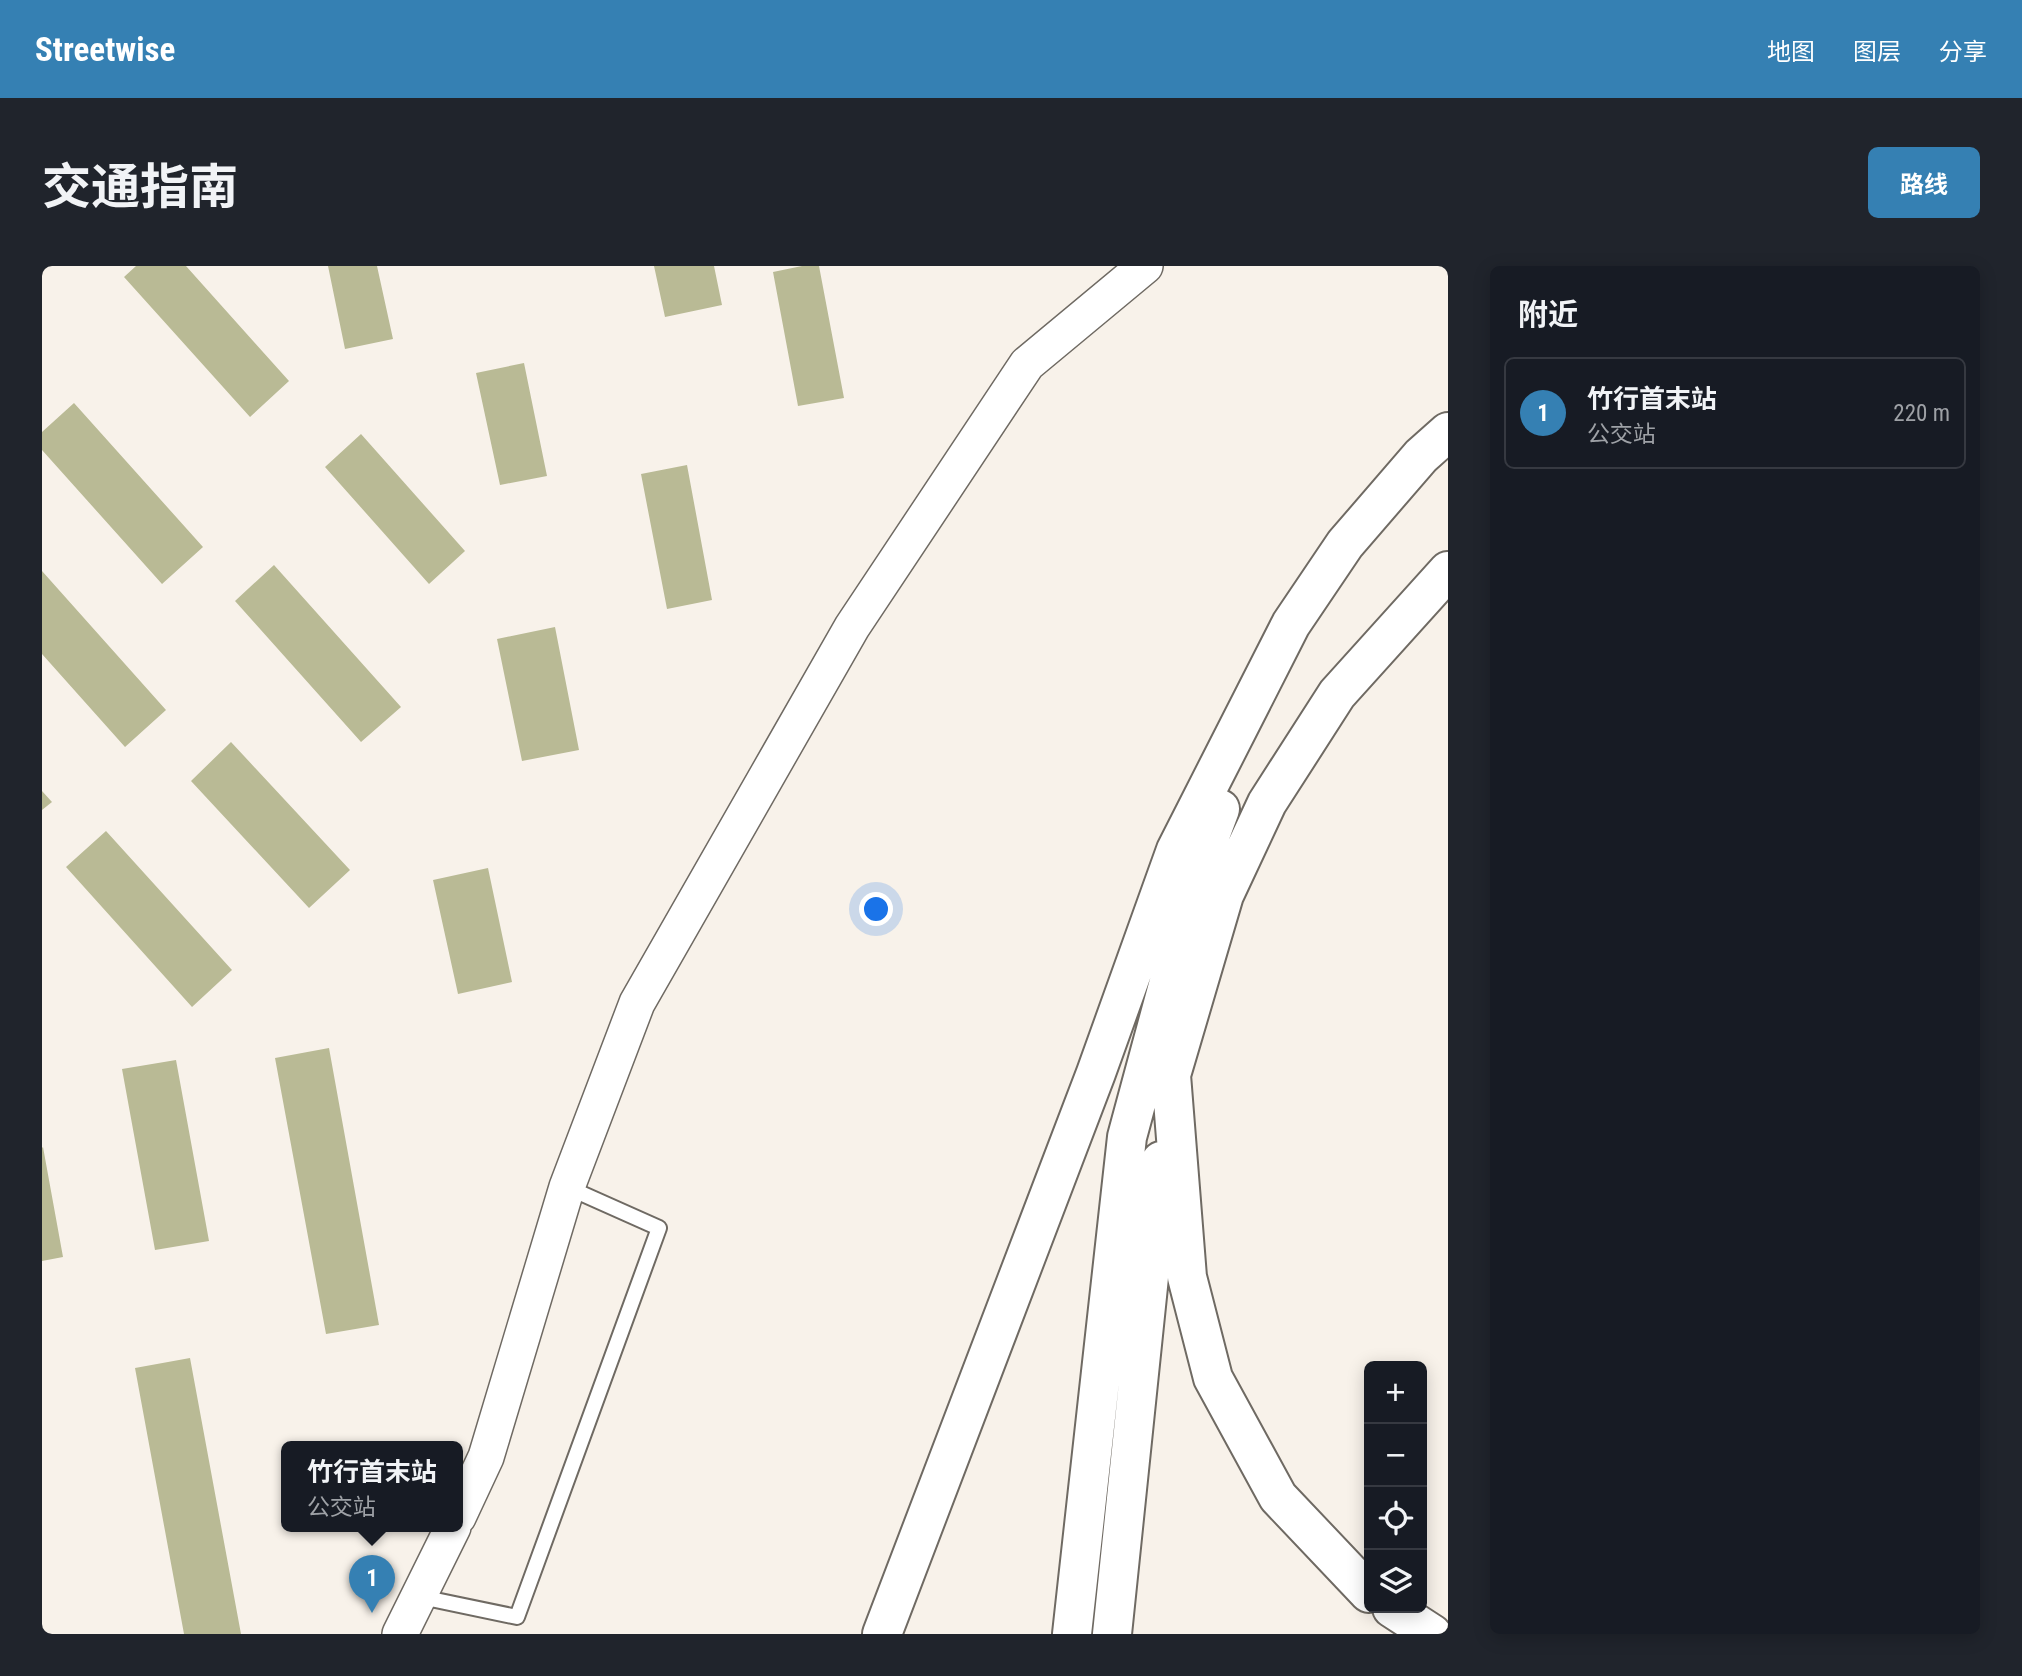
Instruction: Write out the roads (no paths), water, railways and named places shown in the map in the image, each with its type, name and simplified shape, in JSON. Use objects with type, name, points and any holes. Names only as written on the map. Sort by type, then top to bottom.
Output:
[{"type":"highway","points":[[882,1634],[1096,1073],[1176,850],[1291,624],[1345,544],[1420,456],[1448,432]]},
{"type":"highway","points":[[1112,1634],[1171,1075],[1224,895],[1267,803],[1337,694],[1448,571]]},
{"type":"highway","points":[[1072,1634],[1127,1137],[1204,852],[1291,624]]},
{"type":"highway","points":[[1171,1075],[1187,1277],[1213,1378],[1279,1497],[1364,1588]]},
{"type":"highway","points":[[1400,1613],[1432,1634]]},
{"type":"street","points":[[463,1506],[486,1457],[567,1186],[637,1003],[852,627],[1027,364],[1146,266]]},
{"type":"street","points":[[400,1634],[421,1597],[451,1532]]},
{"type":"lane","points":[[421,1597],[517,1617],[659,1228],[567,1186]]},
{"type":"place","name":"竹行首末站","points":[[372,1613]]}]
